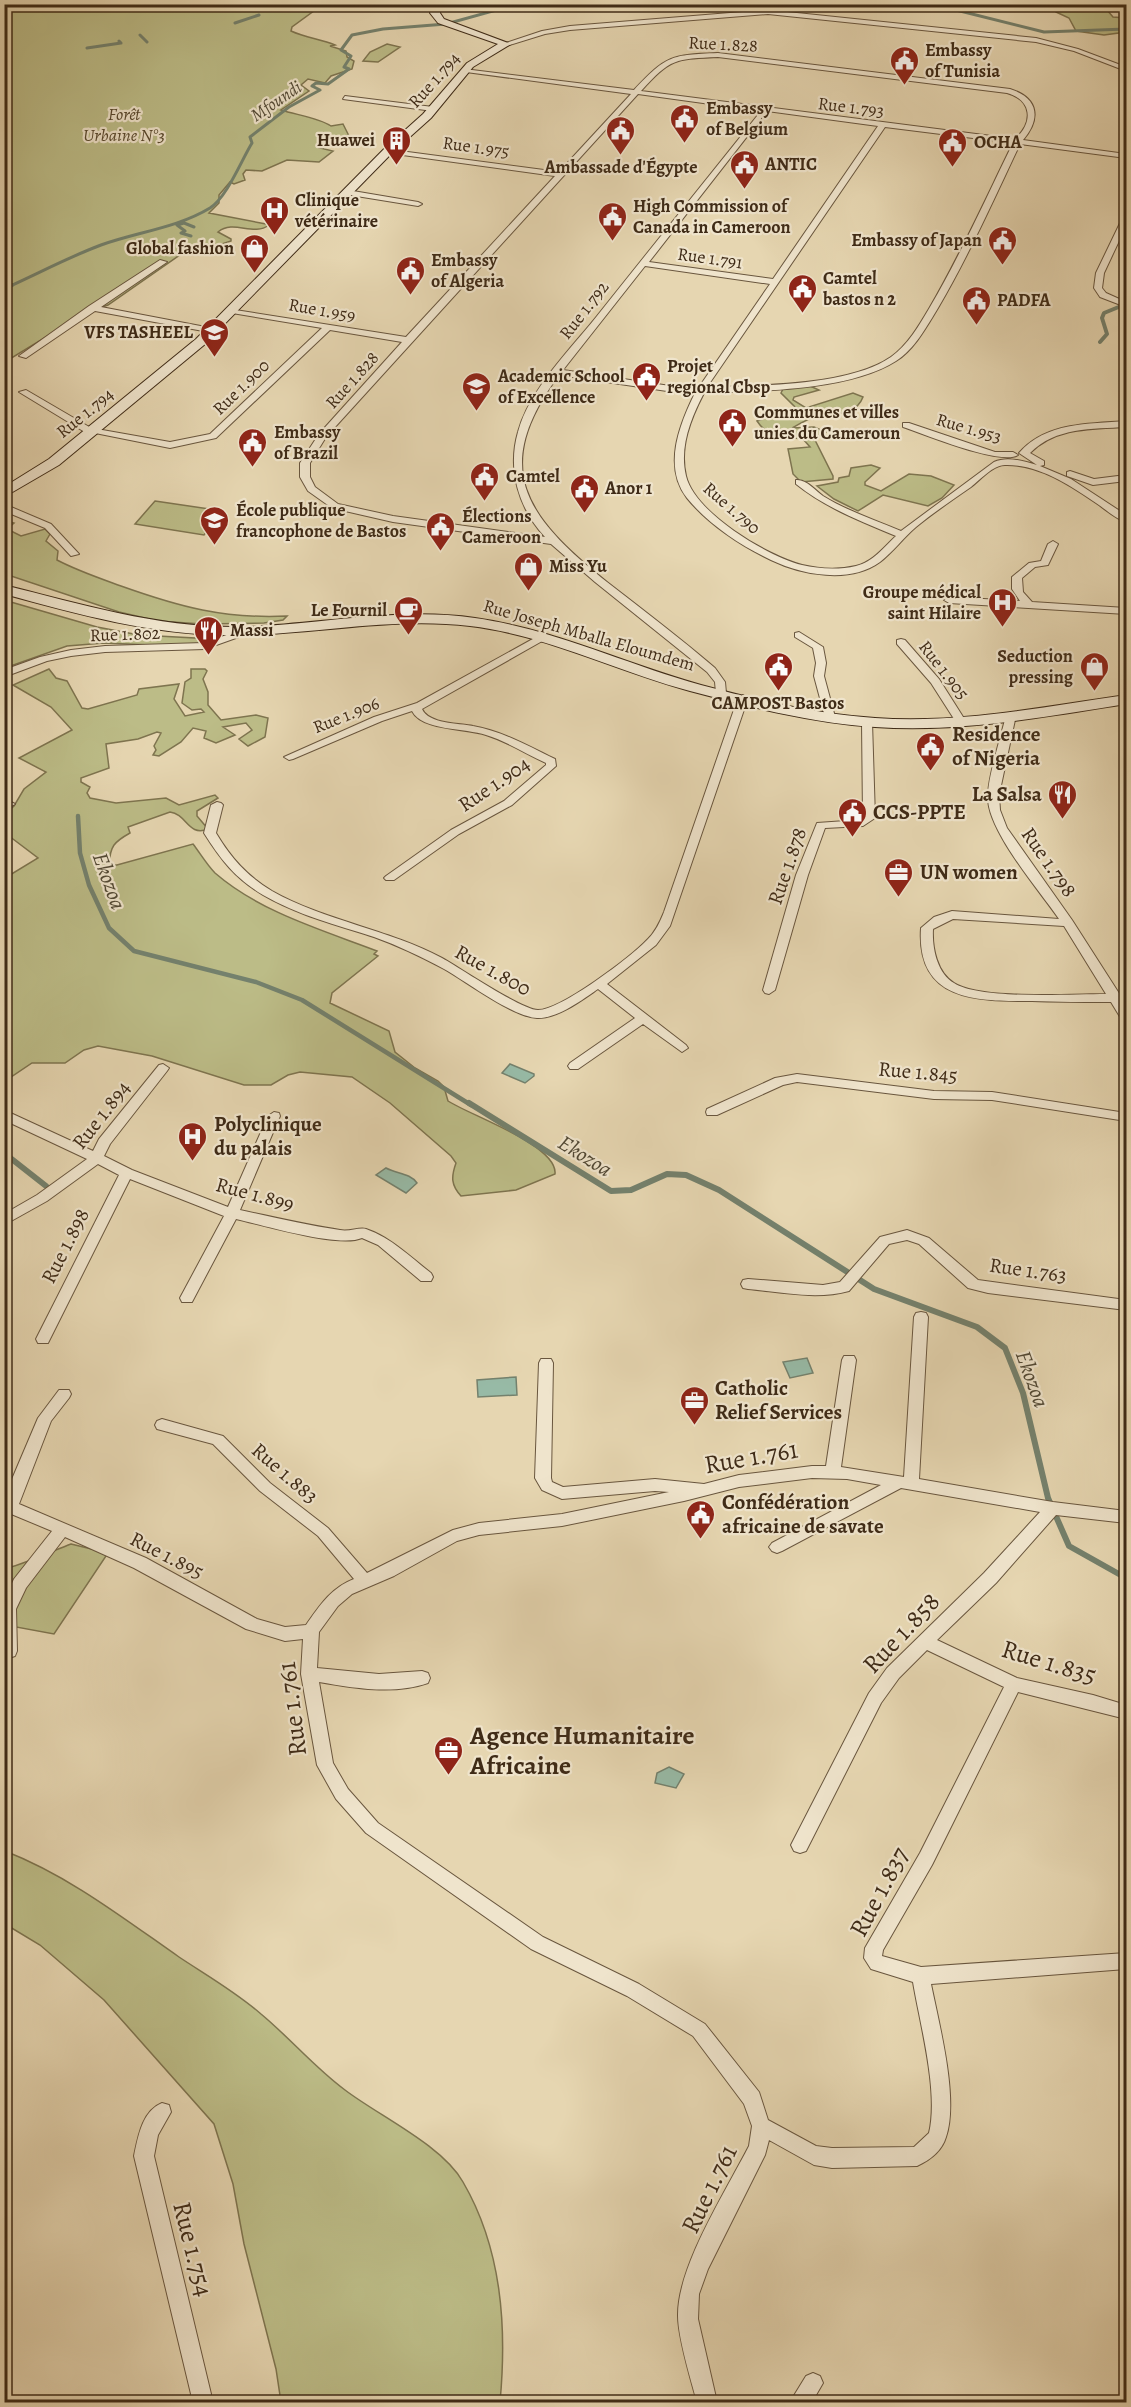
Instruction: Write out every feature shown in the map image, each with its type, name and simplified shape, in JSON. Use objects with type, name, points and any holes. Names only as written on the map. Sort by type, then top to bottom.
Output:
[{"type":"street","points":[[436,4],[435,14],[441,21],[506,44]]},
{"type":"street","name":"Rue 1.794","points":[[4,493],[54,462],[211,331],[388,151],[433,109],[476,60],[506,44],[544,32],[570,28],[768,12],[1036,40],[1076,50],[1126,69]]},
{"type":"street","name":"Rue 1.828","points":[[554,541],[393,519],[335,506],[311,489],[306,477],[305,463],[312,449],[408,340],[634,93],[668,61],[698,54],[968,85],[1018,94],[1032,104],[1033,110],[1026,134],[1018,141],[962,255],[909,345],[894,358],[861,372],[828,379],[781,386],[700,392],[557,372]]},
{"type":"street","name":"Rue 1.793","points":[[466,70],[764,111],[1126,156]]},
{"type":"street","points":[[345,98],[433,109]]},
{"type":"street","name":"Rue 1.792","points":[[721,693],[720,682],[704,664],[623,601],[554,541],[537,521],[525,502],[520,475],[521,436],[528,417],[557,372],[764,111]]},
{"type":"street","name":"Rue 1.790","points":[[882,126],[853,173],[774,282],[700,392],[684,421],[681,470],[686,489],[700,506],[756,550],[811,569],[852,570],[865,567],[884,555],[902,535],[937,506],[1001,462],[1031,465],[1078,486],[1126,519]]},
{"type":"street","name":"Rue 1.975","points":[[388,151],[560,174]]},
{"type":"street","points":[[347,192],[418,204]]},
{"type":"street","points":[[1126,219],[1100,273],[1098,288],[1103,295],[1114,302],[1126,305]]},
{"type":"street","points":[[23,356],[163,262]]},
{"type":"street","name":"Rue 1.791","points":[[642,263],[774,282]]},
{"type":"street","points":[[92,308],[211,331]]},
{"type":"street","name":"Rue 1.959","points":[[232,311],[408,340]]},
{"type":"street","name":"Rue 1.900","points":[[23,392],[92,431],[161,444],[177,444],[213,436],[327,327]]},
{"type":"street","points":[[1088,481],[1024,453],[1034,441],[1053,432],[1126,424]]},
{"type":"street","name":"Rue 1.953","points":[[906,425],[994,454],[1024,453]]},
{"type":"street","points":[[1078,486],[1088,481],[1126,478]]},
{"type":"street","points":[[799,482],[818,497],[852,515],[902,535]]},
{"type":"street","points":[[4,507],[48,526],[74,554]]},
{"type":"street","points":[[1028,604],[1019,596],[1015,587],[1017,577],[1032,565],[1045,563],[1053,544]]},
{"type":"street","name":"Rue Joseph Mballa Eloumdem","points":[[4,589],[80,611],[151,627],[184,631],[246,631],[440,618],[476,622],[540,638],[650,674],[721,693],[830,717],[867,722],[960,720],[1011,716],[1126,700]]},
{"type":"street","points":[[949,600],[1126,611]]},
{"type":"street","name":"Rue 1.802","points":[[4,674],[44,659],[71,653],[105,649],[205,646],[246,631]]},
{"type":"street","points":[[799,635],[818,647],[821,663],[819,676],[830,717]]},
{"type":"street","points":[[418,706],[540,638]]},
{"type":"street","name":"Rue 1.905","points":[[901,642],[935,681],[960,720]]},
{"type":"street","name":"Rue 1.800","points":[[217,805],[210,833],[224,860],[245,877],[277,897],[314,914],[408,946],[518,1008],[537,1015],[547,1012],[598,983],[634,958],[659,934],[670,912],[743,698]]},
{"type":"street","name":"Rue 1.906","points":[[289,757],[378,719],[418,706]]},
{"type":"street","name":"Rue 1.904","points":[[390,878],[455,832],[508,803],[551,766],[551,760],[489,732],[433,722],[416,712],[418,706]]},
{"type":"street","name":"Rue 1.798","points":[[1011,716],[993,795],[994,810],[1001,828],[1068,923],[1126,1017]]},
{"type":"street","name":"Rue 1.878","points":[[769,990],[802,875],[818,830],[822,825],[863,823],[869,818],[867,722]]},
{"type":"street","points":[[1068,923],[952,915],[938,920],[927,928],[926,939],[935,974],[946,985],[965,993],[985,997],[1116,998]]},
{"type":"street","points":[[598,983],[682,1048]]},
{"type":"street","points":[[574,1066],[644,1018]]},
{"type":"street","name":"Rue 1.894","points":[[4,1220],[42,1198],[96,1159],[104,1142],[164,1068]]},
{"type":"street","name":"Rue 1.845","points":[[712,1112],[780,1081],[797,1078],[934,1095],[992,1096],[1126,1117]]},
{"type":"street","name":"Rue 1.899","points":[[4,1114],[127,1173],[232,1213],[318,1232],[352,1236],[362,1233],[383,1242],[426,1276]]},
{"type":"street","points":[[188,1298],[232,1213],[274,1116]]},
{"type":"street","name":"Rue 1.898","points":[[43,1339],[127,1173]]},
{"type":"street","name":"Rue 1.763","points":[[748,1284],[823,1290],[844,1287],[885,1240],[907,1235],[924,1241],[973,1284],[988,1288],[1126,1305]]},
{"type":"street","points":[[777,1547],[904,1483],[921,1317]]},
{"type":"street","points":[[833,1472],[849,1360]]},
{"type":"street","points":[[546,1363],[543,1478],[547,1486],[562,1493],[655,1485],[710,1488]]},
{"type":"street","points":[[8,1504],[45,1418],[64,1394]]},
{"type":"street","name":"Rue 1.883","points":[[162,1425],[218,1440],[265,1487],[323,1532],[364,1580]]},
{"type":"street","name":"Rue 1.761","points":[[706,2403],[688,2319],[689,2294],[699,2265],[758,2148],[760,2126],[752,2099],[699,2030],[633,1990],[537,1943],[372,1828],[342,1794],[325,1765],[309,1674],[311,1631],[332,1601],[346,1589],[388,1571],[453,1536],[479,1529],[562,1520],[739,1480],[833,1472],[1053,1508],[1126,1517]]},
{"type":"street","name":"Rue 1.895","points":[[8,1504],[140,1563],[252,1624],[285,1634],[311,1631]]},
{"type":"street","name":"Rue 1.858","points":[[800,1845],[875,1698],[893,1672],[990,1578],[1053,1508]]},
{"type":"street","points":[[9,1651],[8,1609],[20,1584],[63,1528]]},
{"type":"street","name":"Rue 1.835","points":[[925,1642],[1014,1684],[1126,1712]]},
{"type":"street","points":[[309,1674],[361,1682],[397,1682],[422,1678]]},
{"type":"street","name":"Rue 1.837","points":[[1014,1684],[926,1859],[873,1948],[873,1958],[877,1963],[921,1976],[1126,1961]]},
{"type":"street","points":[[760,2126],[814,2155],[832,2158],[916,2156],[927,2150],[938,2136],[942,2112],[921,1976]]},
{"type":"street","name":"Rue 1.754","points":[[162,2112],[149,2131],[144,2156],[201,2394],[198,2403]]},
{"type":"street","points":[[800,2403],[813,2383]]},
{"type":"green space","name":"Forêt Urbaine N°3","points":[[245,4],[264,8],[273,5],[322,5],[292,27],[291,31],[330,43],[335,45],[330,46],[346,51],[347,57],[354,61],[352,69],[331,76],[325,83],[308,79],[301,85],[309,91],[281,110],[331,126],[343,124],[349,136],[340,144],[316,147],[333,151],[319,162],[287,160],[262,171],[246,170],[243,174],[245,180],[234,184],[230,182],[219,195],[219,203],[209,213],[269,225],[257,229],[224,228],[218,232],[231,241],[207,249],[197,247],[180,255],[108,305],[87,312],[5,362],[4,5]]},
{"type":"green space","points":[[1057,5],[1095,5],[1094,9],[1107,10],[1113,17],[1126,18],[1126,32],[1104,35],[1076,31],[1069,18],[1056,12]]},
{"type":"green space","points":[[387,44],[400,47],[378,62],[363,61],[370,52]]},
{"type":"green space","points":[[810,386],[819,390],[794,397],[793,400],[806,408],[853,393],[863,397],[860,403],[850,411],[818,416],[792,428],[814,427],[826,432],[814,438],[833,479],[801,482],[793,474],[788,449],[810,447],[803,439],[771,434],[757,421],[796,408],[781,393],[783,389]]},
{"type":"green space","points":[[871,465],[880,468],[865,482],[865,485],[881,491],[909,474],[931,476],[954,485],[942,498],[928,506],[883,495],[858,511],[834,499],[817,486],[838,482],[839,478],[849,476],[851,468]]},
{"type":"green space","points":[[155,501],[223,511],[204,535],[135,524]]},
{"type":"green space","points":[[4,520],[14,523],[7,529],[21,536],[45,529],[50,534],[46,541],[58,551],[57,560],[142,593],[202,610],[243,616],[287,616],[283,620],[264,623],[202,624],[158,621],[119,612],[5,574]]},
{"type":"green space","points":[[4,600],[97,627],[139,635],[213,639],[210,642],[174,646],[104,643],[67,646],[5,668]]},
{"type":"green space","points":[[49,669],[56,678],[67,681],[82,708],[88,709],[137,695],[139,689],[179,684],[174,699],[185,716],[204,712],[201,709],[192,710],[182,703],[185,682],[191,678],[191,669],[205,669],[207,671],[203,679],[208,692],[208,705],[221,720],[256,715],[268,718],[265,737],[248,746],[239,739],[252,730],[246,723],[223,727],[235,735],[216,743],[204,738],[206,731],[193,728],[181,742],[159,756],[153,755],[156,750],[154,746],[161,733],[157,732],[138,739],[106,744],[109,768],[81,778],[81,782],[90,787],[87,793],[90,798],[116,803],[166,798],[179,805],[215,795],[218,798],[197,811],[197,816],[208,829],[196,830],[170,812],[128,827],[130,833],[117,842],[110,853],[109,865],[117,865],[193,844],[215,873],[252,899],[292,919],[377,951],[374,954],[378,956],[332,993],[330,1003],[389,1031],[395,1052],[415,1068],[438,1081],[444,1087],[448,1101],[528,1142],[552,1163],[555,1174],[516,1190],[461,1196],[454,1184],[453,1173],[456,1163],[451,1156],[390,1103],[352,1077],[300,1072],[288,1075],[271,1085],[244,1085],[152,1056],[98,1046],[84,1050],[65,1063],[32,1063],[5,1081],[5,878],[38,858],[5,833],[5,814],[14,806],[24,789],[46,772],[19,758],[72,730],[51,707],[13,685]]},
{"type":"green space","points":[[71,1544],[108,1553],[54,1634],[5,1625],[5,1568]]},
{"type":"green space","points":[[5,1851],[73,1885],[231,1991],[272,2023],[334,2081],[425,2143],[453,2168],[476,2208],[494,2261],[502,2317],[500,2402],[281,2402],[276,2369],[244,2244],[233,2184],[214,2124],[104,2000],[40,1945],[5,1924]]},
{"type":"shaded area","points":[[510,1064],[534,1076],[525,1083],[502,1073]]},
{"type":"shaded area","points":[[386,1168],[407,1175],[417,1183],[406,1193],[376,1175]]},
{"type":"shaded area","points":[[807,1358],[813,1373],[790,1378],[783,1362]]},
{"type":"shaded area","points":[[516,1377],[517,1395],[478,1397],[477,1380]]},
{"type":"shaded area","points":[[669,1767],[684,1774],[676,1788],[655,1783],[657,1773]]},
{"type":"waterway","name":"Mfoundi","points":[[8,287],[101,245],[171,225],[210,208],[222,196],[233,178],[252,143],[250,137],[289,107],[320,90],[312,86],[316,83],[328,84],[349,69],[344,67],[351,56],[341,50],[352,35],[383,29],[446,24],[518,4]]},
{"type":"waterway","name":"Mfoundi","points":[[904,4],[948,8],[1044,32],[1126,29]]},
{"type":"waterway","points":[[235,23],[259,15]]},
{"type":"waterway","points":[[140,35],[147,42]]},
{"type":"waterway","points":[[87,48],[121,43],[119,41]]},
{"type":"waterway","points":[[191,236],[181,233],[185,231],[177,225],[184,223],[194,227]]},
{"type":"waterway","name":"Mfoundi","points":[[8,287],[12,285]]},
{"type":"waterway","name":"Mfoundi","points":[[4,289],[8,287]]},
{"type":"waterway","points":[[1100,342],[1107,334],[1102,318],[1104,313],[1126,304]]},
{"type":"waterway","name":"Ekozoa","points":[[78,816],[80,853],[89,885],[109,928],[134,951],[256,982],[302,1000],[471,1105]]},
{"type":"waterway","name":"Ekozoa","points":[[469,1103],[611,1191],[631,1190],[667,1174],[686,1175],[719,1190],[874,1289],[977,1327],[1005,1348],[1023,1393],[1048,1498],[1069,1546],[1126,1578]]},
{"type":"waterway","points":[[4,1153],[46,1186]]},
{"type":"place","name":"Embassy of Tunisia","points":[[904,86]]},
{"type":"place","name":"Embassy of Belgium","points":[[685,144]]},
{"type":"place","name":"Ambassade d'Égypte","points":[[621,156]]},
{"type":"place","name":"Huawei","points":[[396,166]]},
{"type":"place","name":"OCHA","points":[[953,168]]},
{"type":"place","name":"ANTIC","points":[[744,190]]},
{"type":"place","name":"Clinique vétérinaire","points":[[274,236]]},
{"type":"place","name":"High Commission of Canada in Cameroon","points":[[612,242]]},
{"type":"place","name":"Embassy of Japan","points":[[1003,266]]},
{"type":"place","name":"Global fashion","points":[[255,274]]},
{"type":"place","name":"Embassy of Algeria","points":[[410,296]]},
{"type":"place","name":"Camtel bastos n 2","points":[[802,314]]},
{"type":"place","name":"PADFA","points":[[976,326]]},
{"type":"place","name":"VFS TASHEEL","points":[[214,358]]},
{"type":"place","name":"Projet regional Cbsp","points":[[646,402]]},
{"type":"place","name":"Academic School of Excellence","points":[[477,412]]},
{"type":"place","name":"Communes et villes unies du Cameroun","points":[[733,448]]},
{"type":"place","name":"Embassy of Brazil","points":[[253,468]]},
{"type":"place","name":"Camtel","points":[[485,502]]},
{"type":"place","name":"Anor 1","points":[[584,514]]},
{"type":"place","name":"École publique francophone de Bastos","points":[[215,546]]},
{"type":"place","name":"Élections Cameroon","points":[[441,552]]},
{"type":"place","name":"Miss Yu","points":[[528,592]]},
{"type":"place","name":"Groupe médical saint Hilaire","points":[[1002,628]]},
{"type":"place","name":"Le Fournil","points":[[408,636]]},
{"type":"place","name":"Massi","points":[[209,656]]},
{"type":"place","name":"CAMPOST Bastos","points":[[778,692]]},
{"type":"place","name":"Seduction pressing","points":[[1094,692]]},
{"type":"place","name":"Residence of Nigeria","points":[[931,772]]},
{"type":"place","name":"La Salsa","points":[[1063,820]]},
{"type":"place","name":"CCS-PPTE","points":[[852,838]]},
{"type":"place","name":"UN women","points":[[899,898]]},
{"type":"place","name":"Polyclinique du palais","points":[[193,1162]]},
{"type":"place","name":"Catholic Relief Services","points":[[694,1426]]},
{"type":"place","name":"Confédération africaine de savate","points":[[701,1540]]},
{"type":"place","name":"Agence Humanitaire Africaine","points":[[449,1776]]}]
